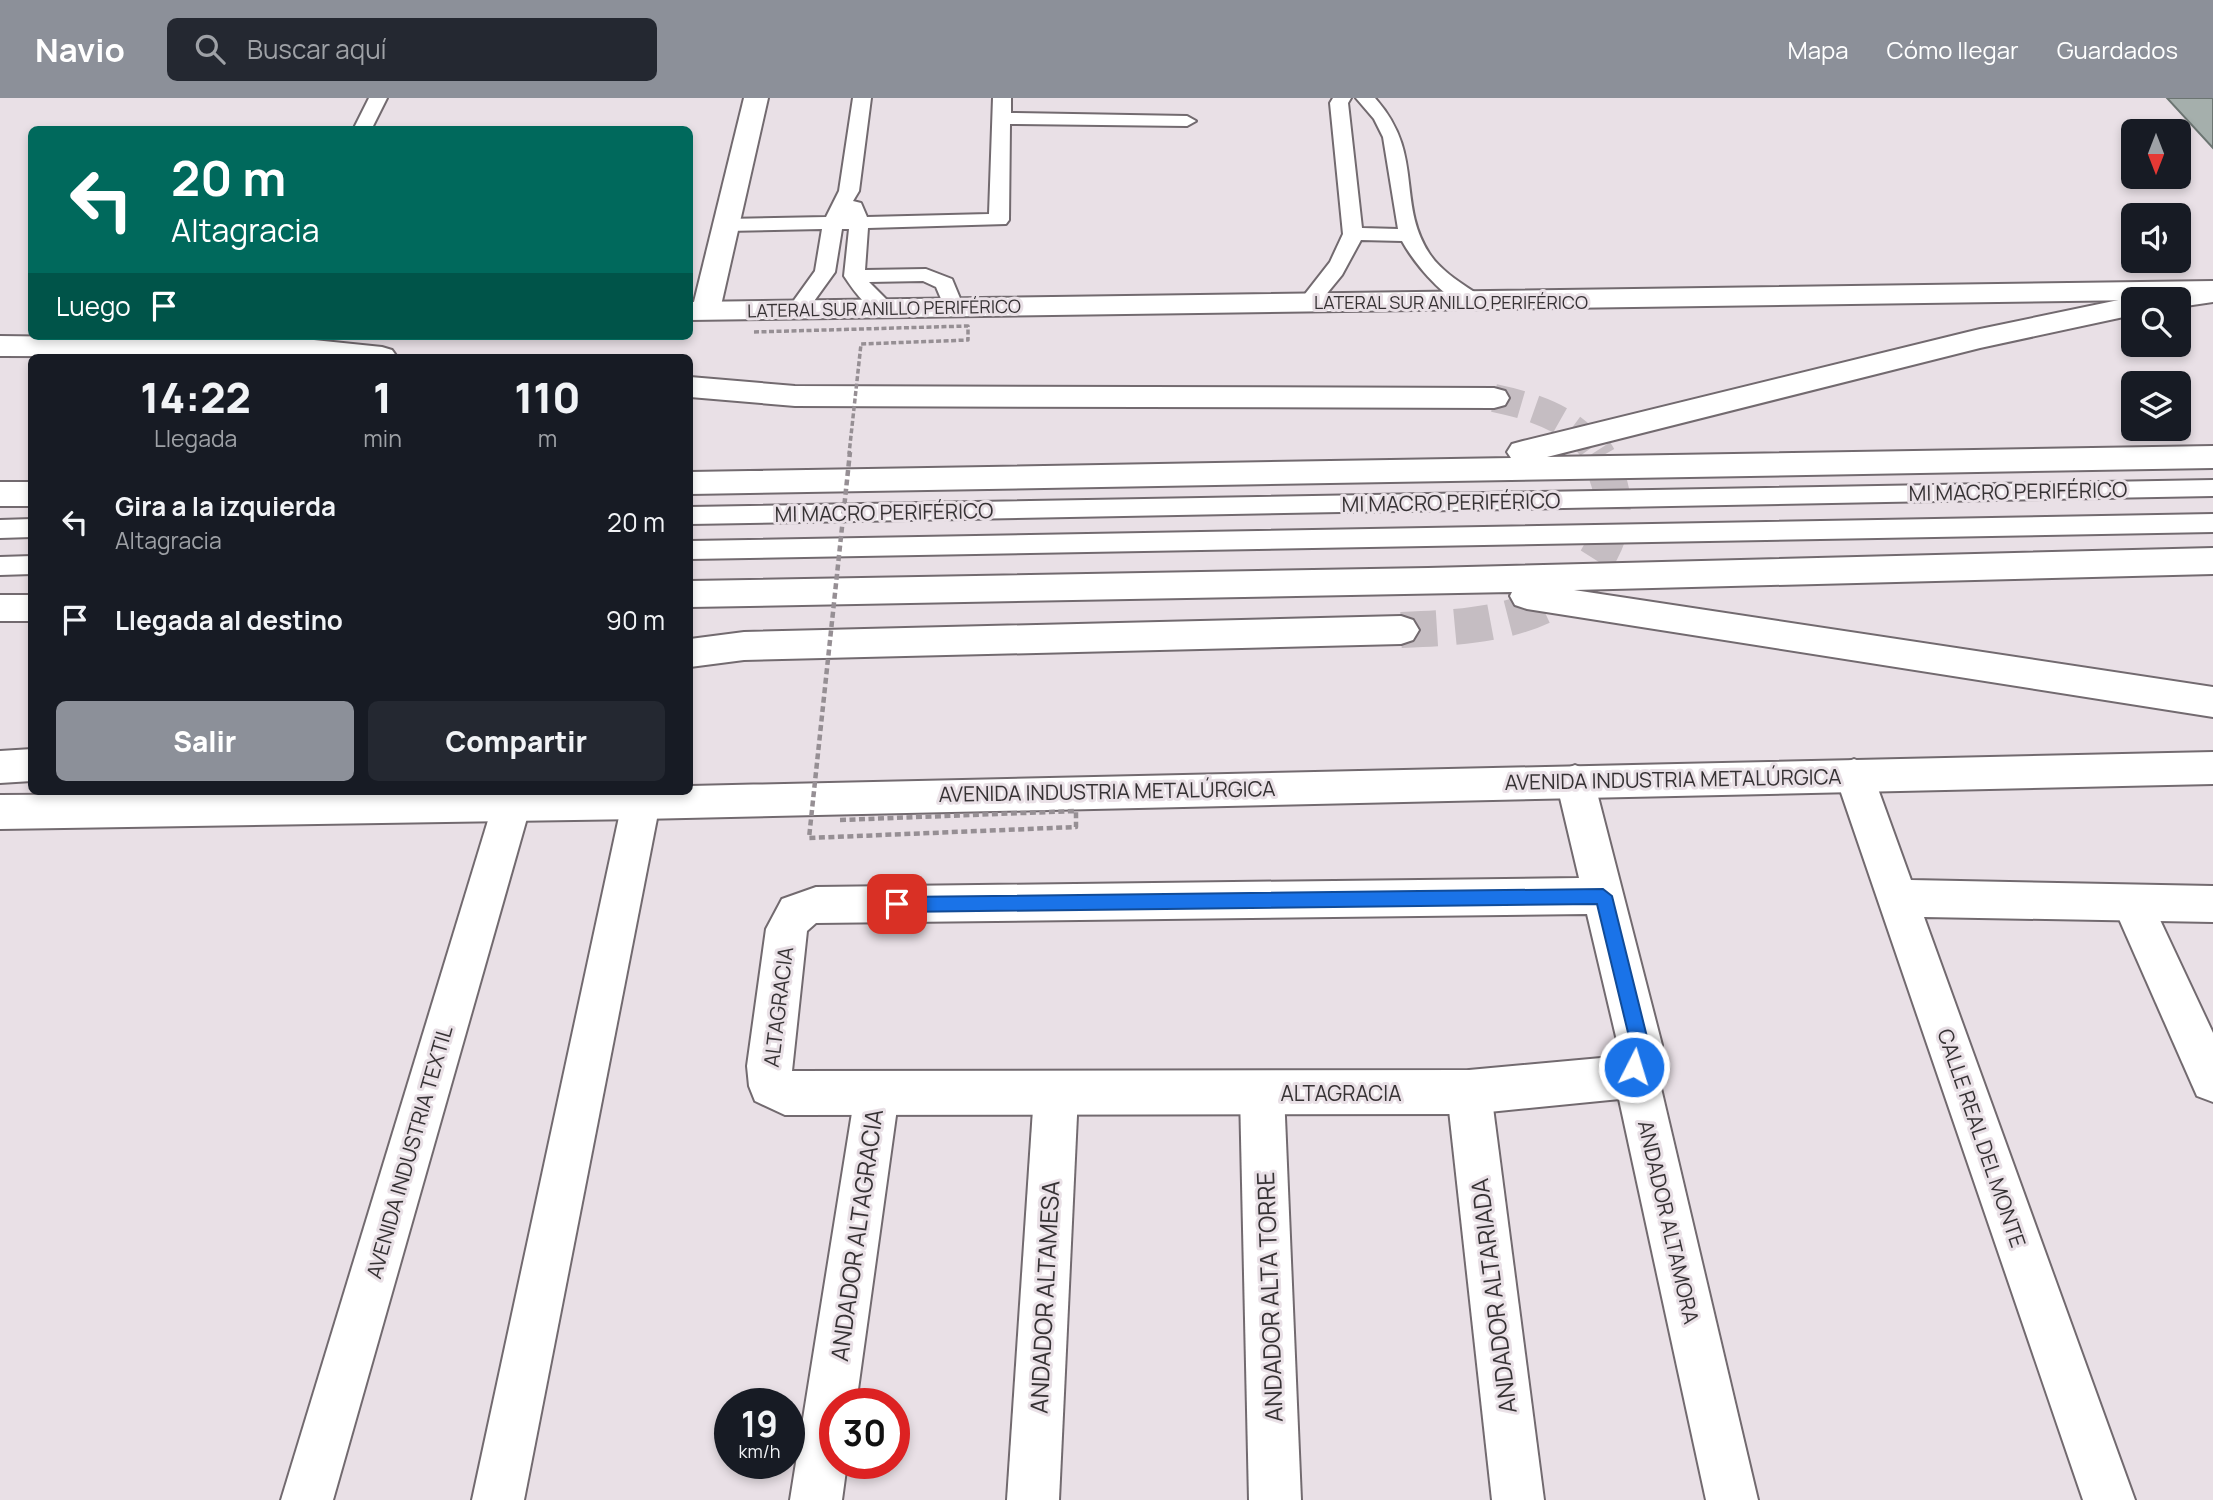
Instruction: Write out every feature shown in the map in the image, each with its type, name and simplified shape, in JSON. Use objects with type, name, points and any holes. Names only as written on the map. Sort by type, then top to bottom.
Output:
[{"type":"main road","points":[[698,310],[726,225],[756,98]]},
{"type":"main road","points":[[2191,296],[2213,292]]},
{"type":"main road","name":"LATERAL SUR ANILLO PERIFÉRICO","points":[[698,310],[2213,292]]},
{"type":"main road","points":[[1447,470],[1686,415],[1968,340],[2121,308]]},
{"type":"main road","points":[[0,330],[28,328]]},
{"type":"main road","points":[[0,346],[313,350],[352,354]]},
{"type":"main road","points":[[693,387],[795,396],[1494,398]]},
{"type":"main road","points":[[693,483],[2213,457]]},
{"type":"main road","points":[[0,494],[28,494]]},
{"type":"main road","points":[[693,594],[1428,581],[2213,561]]},
{"type":"main road","points":[[1428,581],[2213,702]]},
{"type":"main road","points":[[0,608],[28,608]]},
{"type":"main road","points":[[693,653],[744,646],[1401,630]]},
{"type":"main road","points":[[0,767],[28,765]]},
{"type":"main road","name":"AVENIDA INDUSTRIA METALÚRGICA","points":[[0,812],[641,803],[2213,768]]},
{"type":"main road","name":"CALLE REAL DEL MONTE","points":[[1854,775],[2109,1500]]},
{"type":"main road","name":"ANDADOR ALTAMORA","points":[[1575,781],[1640,1045],[1634,1067],[1732,1500]]},
{"type":"main road","points":[[498,1500],[641,803]]},
{"type":"main road","name":"AVENIDA INDUSTRIA TEXTIL","points":[[307,1500],[512,804]]},
{"type":"main road","name":"ALTAGRACIA","points":[[1603,896],[816,905],[796,912],[787,929],[769,1066],[771,1086],[785,1093],[877,1094],[1469,1092],[1620,1078],[1634,1067]]},
{"type":"main road","points":[[1897,898],[2213,904]]},
{"type":"main road","points":[[2132,903],[2213,1081]]},
{"type":"main road","name":"ANDADOR ALTARIADA","points":[[1469,1092],[1518,1500]]},
{"type":"main road","name":"ANDADOR ALTA TORRE","points":[[1262,1093],[1275,1500]]},
{"type":"main road","name":"ANDADOR ALTAGRACIA","points":[[816,1500],[877,1094]]},
{"type":"main road","name":"ANDADOR ALTAMESA","points":[[1032,1500],[1056,1094]]},
{"type":"lane","points":[[364,126],[378,98]]},
{"type":"lane","points":[[797,310],[825,272],[832,223],[849,191],[862,98]]},
{"type":"lane","points":[[726,225],[999,220],[1002,98]]},
{"type":"lane","points":[[1308,303],[1335,272],[1348,250],[1353,234],[1339,103],[1342,98]]},
{"type":"lane","points":[[1365,98],[1387,123],[1396,146],[1410,234],[1420,256],[1434,271],[1475,302]]},
{"type":"lane","points":[[1001,118],[1187,121]]},
{"type":"lane","points":[[849,191],[859,223],[854,276],[885,308]]},
{"type":"lane","points":[[1353,234],[1410,234]]},
{"type":"lane","points":[[854,276],[926,275],[945,283],[954,307]]},
{"type":"lane","name":"MI MACRO PERIFÉRICO","points":[[693,516],[2213,488]]},
{"type":"lane","name":"MI MACRO PERIFÉRICO","points":[[693,550],[2213,523]]},
{"type":"lane","points":[[0,528],[28,528]]},
{"type":"lane","points":[[0,566],[28,565]]},
{"type":"path","points":[[754,332],[968,326],[968,340],[861,344],[809,838],[1076,827],[1076,811],[840,820]]},
{"type":"building","points":[[2167,98],[2213,98],[2213,148],[2191,124],[2191,119],[2186,119]]},
{"type":"tunnel","points":[[1494,398],[1523,405],[1565,423],[1577,432],[1596,454]]},
{"type":"tunnel","points":[[1401,630],[1490,622],[1545,605],[1569,590],[1589,570],[1605,543],[1612,520],[1610,485],[1595,452]]},
{"type":"route","points":[[897,904],[1603,896],[1640,1045],[1634,1067]]}]
